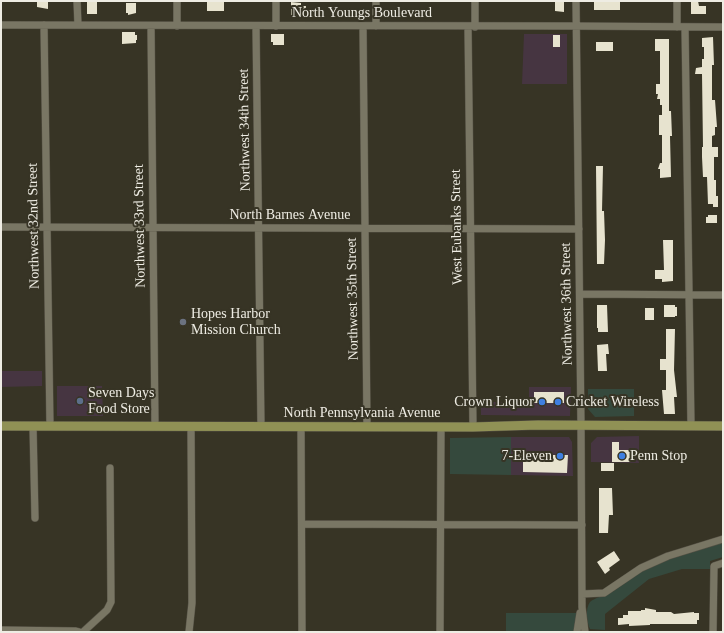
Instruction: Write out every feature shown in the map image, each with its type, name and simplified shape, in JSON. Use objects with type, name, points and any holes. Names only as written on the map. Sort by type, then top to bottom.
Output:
[{"type":"main road","name":"North Pennsylvania Avenue","points":[[1,426],[723,426]]},
{"type":"street","points":[[77,1],[78,25]]},
{"type":"street","points":[[177,1],[177,26]]},
{"type":"street","points":[[276,1],[276,26]]},
{"type":"street","points":[[376,1],[376,26]]},
{"type":"street","name":"West Eubanks Street","points":[[473,427],[470,228],[472,27],[475,1]]},
{"type":"street","name":"Northwest 36th Street","points":[[576,1],[582,607],[585,632]]},
{"type":"street","points":[[677,1],[681,27],[689,295],[691,425]]},
{"type":"street","name":"North Youngs Boulevard","points":[[1,25],[723,27]]},
{"type":"street","name":"Northwest 32nd Street","points":[[44,25],[50,426]]},
{"type":"street","name":"Northwest 33rd Street","points":[[151,26],[155,426]]},
{"type":"street","name":"Northwest 34th Street","points":[[256,26],[260,228],[261,427]]},
{"type":"street","name":"Northwest 35th Street","points":[[363,26],[367,427]]},
{"type":"street","name":"North Barnes Avenue","points":[[1,227],[579,229]]},
{"type":"street","points":[[580,294],[723,295]]},
{"type":"street","points":[[33,426],[35,518]]},
{"type":"street","points":[[189,632],[192,603],[192,426]]},
{"type":"street","points":[[301,427],[302,632]]},
{"type":"street","points":[[440,632],[441,427]]},
{"type":"street","points":[[83,632],[107,610],[111,602],[110,468]]},
{"type":"street","points":[[302,524],[582,525]]},
{"type":"street","points":[[582,594],[604,593],[641,568],[654,562],[668,556],[723,539]]},
{"type":"street","points":[[713,632],[714,566],[723,563]]},
{"type":"street","name":"Northwest 36th Street","points":[[577,632],[582,607]]},
{"type":"street","points":[[1,630],[79,632]]},
{"type":"shaded area","points":[[524,34],[567,34],[567,84],[522,84]]},
{"type":"shaded area","points":[[1,371],[42,371],[42,386],[1,387]]},
{"type":"shaded area","name":"Seven Days Food Store","points":[[57,386],[102,386],[103,416],[57,416]]},
{"type":"shaded area","points":[[529,387],[571,387],[570,416],[481,415],[481,402],[529,402]]},
{"type":"shaded area","points":[[639,436],[639,463],[591,462],[591,443],[597,437]]},
{"type":"shaded area","points":[[511,437],[569,437],[572,442],[573,476],[511,475]]},
{"type":"green space","points":[[588,389],[634,389],[634,416],[595,417],[588,409]]},
{"type":"green space","points":[[511,437],[511,475],[450,474],[450,438]]},
{"type":"green space","points":[[723,542],[723,557],[710,561],[710,569],[682,569],[649,579],[605,614],[605,630],[590,629],[587,619],[587,612],[590,602],[612,592],[648,568]]},
{"type":"green space","points":[[506,613],[576,613],[574,632],[506,632]]},
{"type":"building","points":[[37,1],[48,1],[48,9],[37,7]]},
{"type":"building","points":[[87,1],[97,1],[97,14],[87,14]]},
{"type":"building","points":[[207,1],[224,2],[224,11],[207,11]]},
{"type":"building","points":[[594,1],[620,1],[620,10],[594,10]]},
{"type":"building","points":[[691,1],[698,1],[699,6],[706,6],[706,14],[691,14]]},
{"type":"building","points":[[291,2],[301,3],[301,6],[306,6],[305,16],[291,15]]},
{"type":"building","points":[[555,2],[564,2],[564,12],[555,11]]},
{"type":"building","points":[[126,3],[136,3],[136,13],[128,15],[128,13],[126,13]]},
{"type":"building","points":[[122,32],[135,32],[135,35],[137,35],[136,43],[122,44]]},
{"type":"building","points":[[271,34],[284,34],[284,45],[273,45],[273,42],[271,42]]},
{"type":"building","points":[[553,35],[560,35],[560,47],[553,47]]},
{"type":"building","points":[[713,37],[714,65],[712,65],[712,100],[715,100],[717,127],[715,127],[715,135],[712,136],[712,147],[718,147],[718,157],[714,157],[714,180],[716,180],[718,207],[713,207],[713,204],[708,204],[707,177],[703,177],[702,74],[695,74],[696,68],[702,67],[702,59],[704,59],[702,38]]},
{"type":"building","points":[[655,39],[669,39],[669,111],[671,111],[672,136],[670,136],[671,177],[660,178],[660,169],[658,169],[660,163],[662,163],[662,135],[659,135],[659,115],[662,115],[662,105],[660,105],[660,99],[657,99],[658,94],[656,94],[656,84],[660,84],[660,51],[655,51]]},
{"type":"building","points":[[596,42],[613,42],[613,51],[596,51]]},
{"type":"building","points":[[596,166],[603,166],[602,211],[604,211],[604,264],[597,264]]},
{"type":"building","points":[[708,215],[717,215],[717,223],[706,223],[706,217],[708,217]]},
{"type":"building","points":[[663,240],[673,240],[673,281],[662,282],[662,279],[655,279],[655,270],[664,270]]},
{"type":"building","points":[[597,305],[607,305],[608,332],[598,332]]},
{"type":"building","points":[[664,305],[675,305],[675,307],[677,307],[677,316],[664,317]]},
{"type":"building","points":[[645,308],[654,308],[654,320],[645,320]]},
{"type":"building","points":[[666,329],[675,329],[674,370],[677,397],[674,397],[675,414],[664,414],[662,390],[666,390],[666,370],[660,370],[660,359],[666,359]]},
{"type":"building","points":[[608,344],[609,354],[606,354],[607,371],[598,371],[597,345]]},
{"type":"building","points":[[534,392],[564,392],[564,403],[534,403]]},
{"type":"building","name":"Penn Stop","points":[[612,442],[619,442],[619,450],[631,450],[631,462],[612,462]]},
{"type":"building","points":[[521,455],[568,455],[567,473],[523,472],[523,460],[521,460]]},
{"type":"building","points":[[601,463],[614,463],[614,471],[601,471]]},
{"type":"building","points":[[599,488],[612,488],[613,515],[609,515],[608,533],[599,533]]},
{"type":"building","points":[[614,551],[620,560],[609,568],[610,570],[605,574],[597,562]]},
{"type":"building","points":[[645,608],[656,610],[656,612],[671,612],[674,614],[699,613],[699,620],[697,620],[697,624],[618,625],[618,618],[623,618],[623,615],[628,615],[628,611],[641,611],[645,610]]},
{"type":"place","name":"Hopes Harbor Mission Church","points":[[183,322]]},
{"type":"place","name":"Seven Days Food Store","points":[[80,401]]},
{"type":"place","name":"Crown Liquor","points":[[542,402]]},
{"type":"place","name":"Cricket Wireless","points":[[558,402]]},
{"type":"place","name":"7-Eleven","points":[[560,456]]},
{"type":"place","name":"Penn Stop","points":[[622,456]]}]
